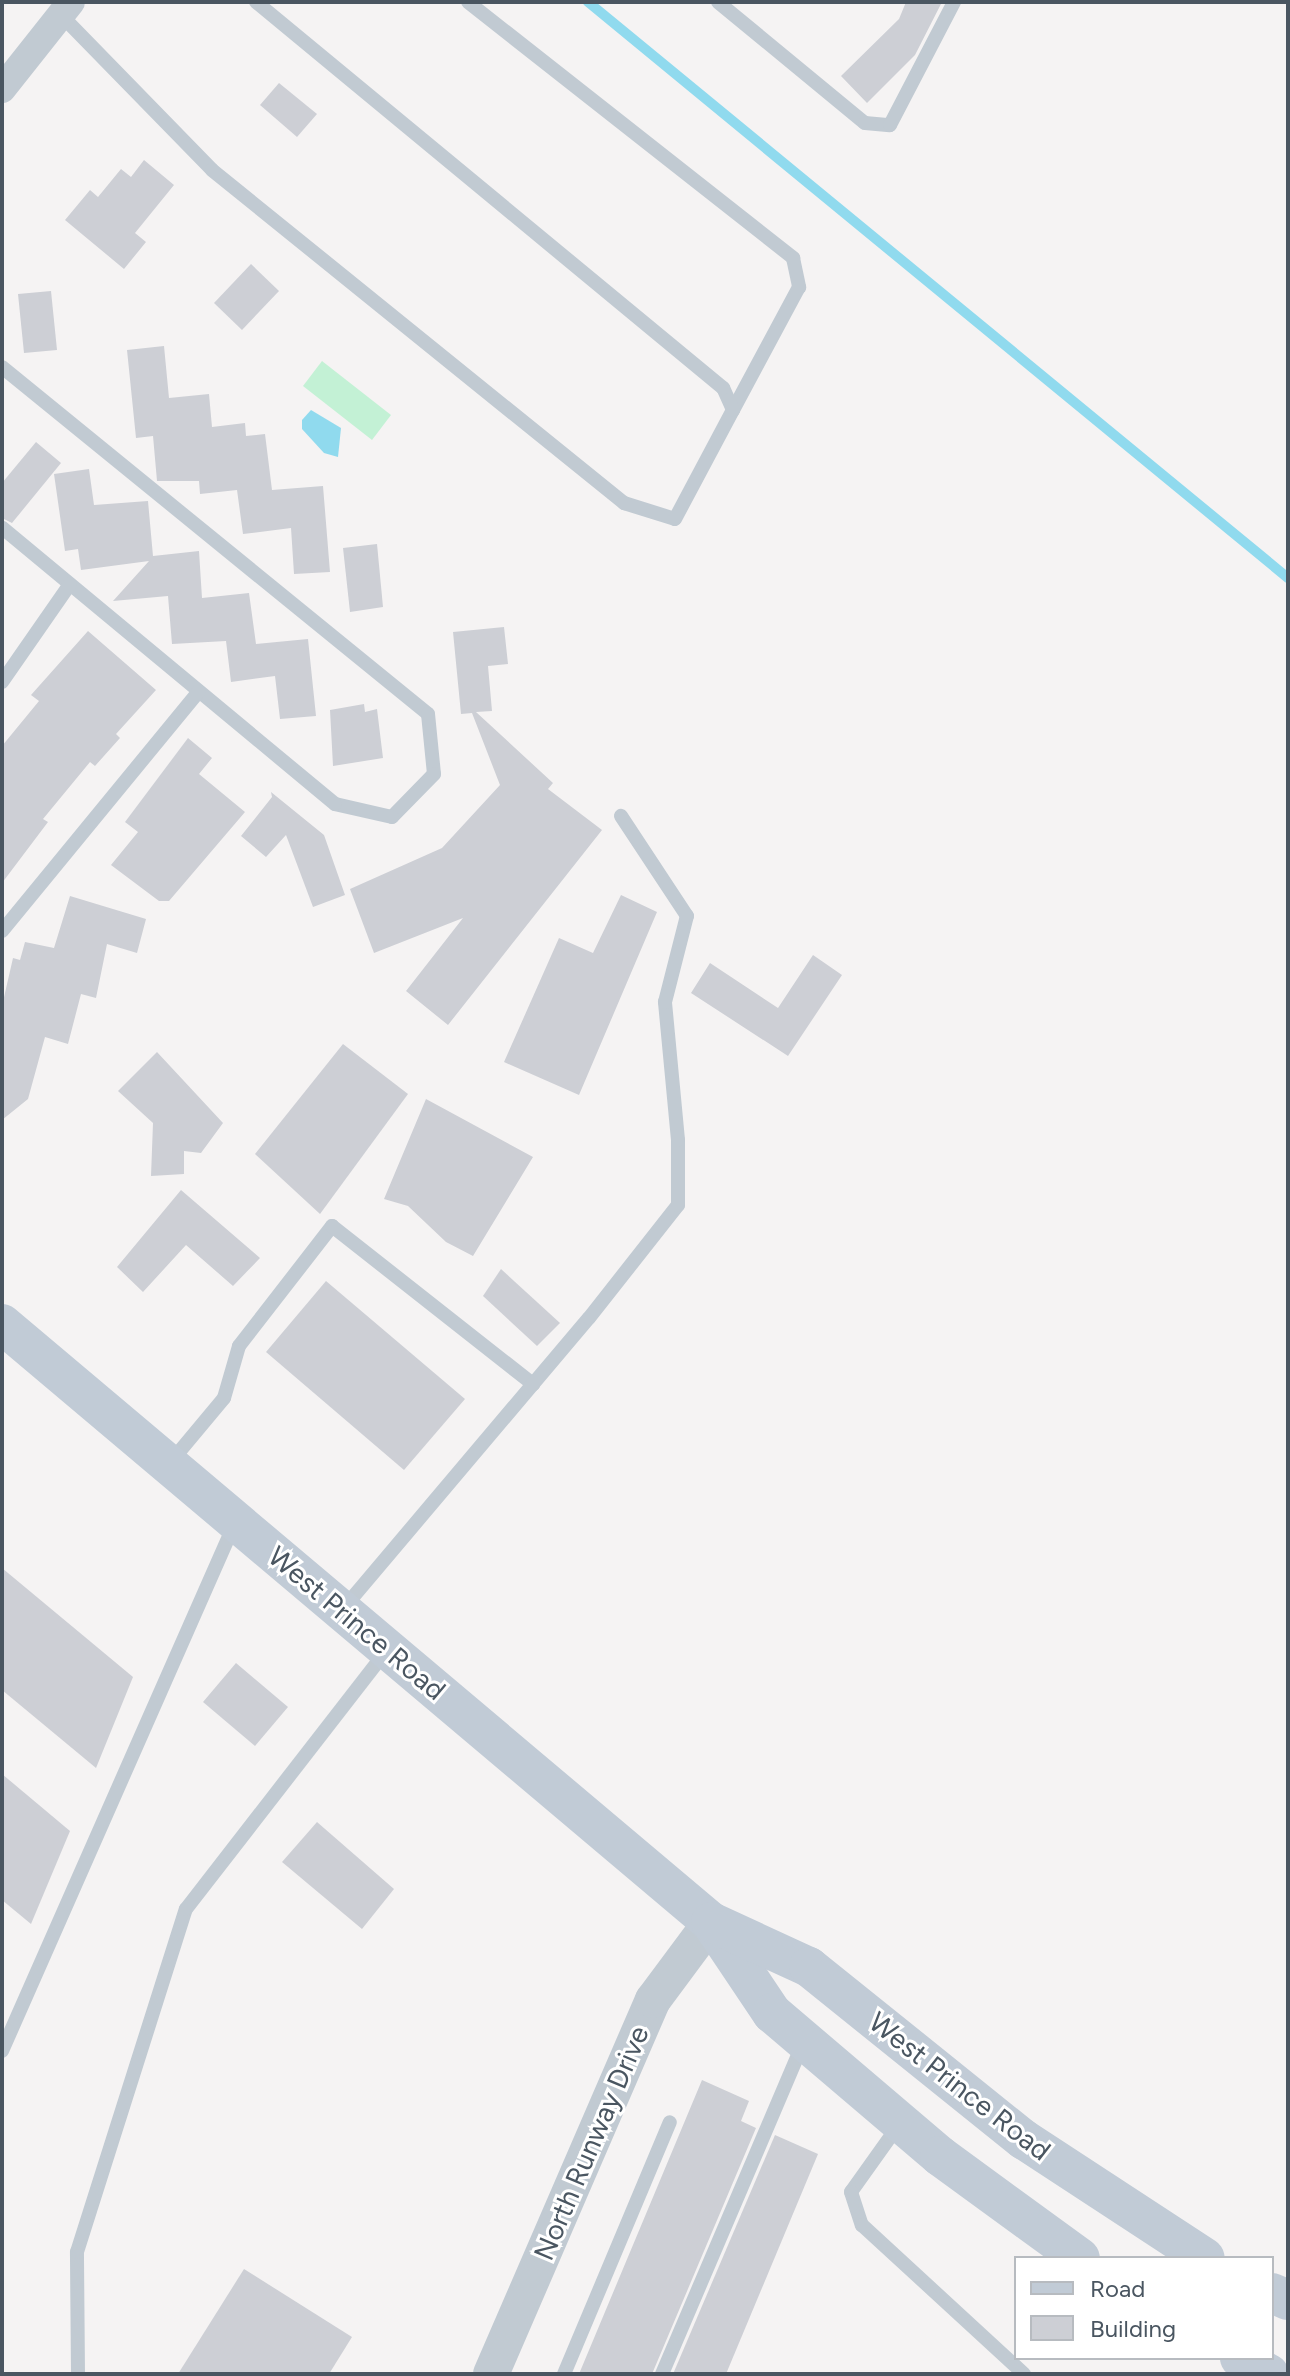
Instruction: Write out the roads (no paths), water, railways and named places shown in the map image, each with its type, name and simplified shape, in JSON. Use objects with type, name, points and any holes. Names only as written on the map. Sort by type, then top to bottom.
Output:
[{"type":"main road","name":"West Prince Road","points":[[2,1324],[711,1922],[809,1967],[1023,2139],[1202,2256]]},
{"type":"main road","name":"West Prince Road","points":[[711,1922],[772,2013],[900,2122],[1077,2256]]},
{"type":"main road","points":[[1244,2360],[1269,2374]]},
{"type":"street","points":[[2,89],[66,8]]},
{"type":"street","name":"North Runway Drive","points":[[491,2374],[653,2000],[711,1922]]},
{"type":"lane","points":[[256,2],[723,388],[733,410]]},
{"type":"lane","points":[[66,8],[212,170],[624,503],[675,519],[799,287],[793,258],[468,2]]},
{"type":"lane","points":[[718,2],[865,123],[890,125],[954,2]]},
{"type":"lane","points":[[2,367],[428,714],[434,774],[392,817],[335,804],[2,528]]},
{"type":"lane","points":[[2,682],[70,584]]},
{"type":"lane","points":[[2,931],[199,691]]},
{"type":"lane","points":[[342,1610],[533,1384],[678,1205],[678,1140],[665,1002],[687,916],[621,816]]},
{"type":"lane","points":[[169,1464],[224,1398],[239,1346],[332,1226],[533,1384]]},
{"type":"lane","points":[[2,2051],[236,1521]]},
{"type":"lane","points":[[78,2374],[77,2252],[186,1909],[388,1649]]},
{"type":"lane","points":[[662,2374],[804,2041]]},
{"type":"lane","points":[[564,2374],[670,2122]]},
{"type":"lane","points":[[900,2122],[851,2192],[862,2225],[1024,2374]]},
{"type":"water","points":[[311,410],[341,428],[338,457],[324,453],[302,429],[302,420]]},
{"type":"waterway","points":[[588,2],[1288,578]]}]
